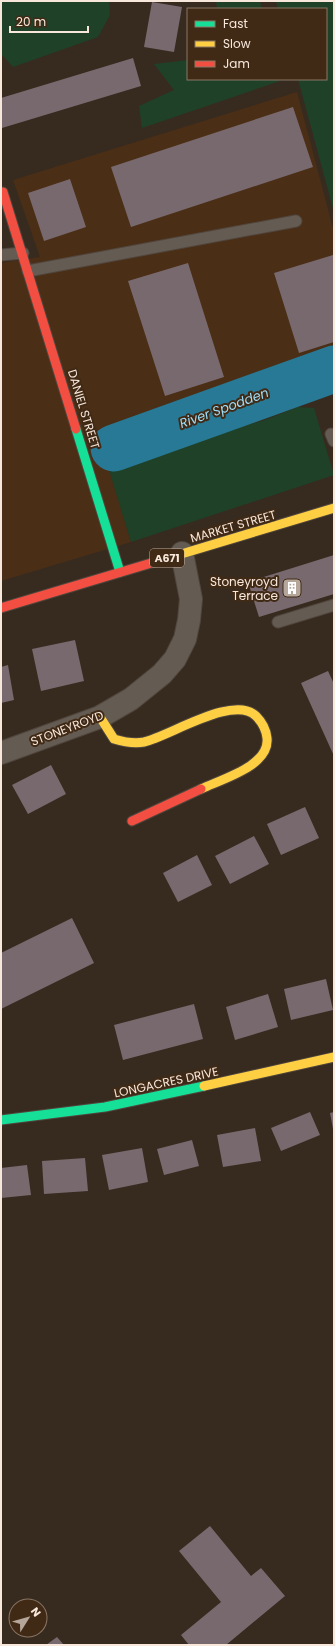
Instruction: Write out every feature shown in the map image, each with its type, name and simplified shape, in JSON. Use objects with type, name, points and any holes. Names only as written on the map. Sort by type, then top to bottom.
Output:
[{"type":"street","name":"DANIEL STREET","points":[[3,192],[120,572]]},
{"type":"street","name":"MARKET STREET","points":[[1,608],[334,508]]},
{"type":"street","name":"STONEYROYD","points":[[1,753],[100,717],[131,699],[162,674],[174,659],[185,640],[189,620],[191,599],[182,553]]},
{"type":"street","points":[[100,717],[114,740],[128,743],[145,742],[225,711],[248,710],[256,715],[263,724],[267,737],[267,748],[260,759],[250,766],[132,821]]},
{"type":"street","name":"LONGACRES DRIVE","points":[[1,1120],[104,1108],[334,1057]]},
{"type":"lane","points":[[28,271],[296,221]]},
{"type":"lane","points":[[1,255],[22,253]]},
{"type":"lane","points":[[278,622],[334,605]]},
{"type":"shaded area","points":[[297,92],[334,232],[334,359],[99,435],[131,542],[1,581],[1,263],[40,257],[13,180]]},
{"type":"green space","points":[[1,1],[109,1],[110,15],[98,37],[13,67],[1,54]]},
{"type":"green space","points":[[216,1],[260,1],[262,8],[217,8]]},
{"type":"green space","points":[[276,1],[334,1],[334,212],[298,80],[327,80],[327,8],[278,8]]},
{"type":"green space","points":[[187,60],[187,80],[280,81],[142,128],[139,106],[174,90],[154,64]]},
{"type":"green space","points":[[298,407],[314,408],[334,475],[131,542],[105,457],[262,421]]},
{"type":"building","points":[[152,2],[182,7],[174,52],[144,47]]},
{"type":"building","points":[[133,58],[141,86],[2,128],[1,98]]},
{"type":"building","points":[[293,107],[313,167],[131,227],[111,167]]},
{"type":"building","points":[[70,179],[86,227],[44,241],[28,193]]},
{"type":"building","points":[[333,255],[334,342],[299,353],[274,273]]},
{"type":"building","points":[[188,263],[224,377],[165,396],[128,281]]},
{"type":"building","name":"Stoneyroyd Terrace","points":[[334,555],[334,594],[259,617],[248,582]]},
{"type":"building","points":[[75,640],[84,681],[41,691],[32,649]]},
{"type":"building","points":[[8,665],[14,700],[1,703],[1,667]]},
{"type":"building","points":[[328,671],[334,684],[334,756],[301,683]]},
{"type":"building","points":[[51,765],[66,794],[28,814],[12,785]]},
{"type":"building","points":[[305,807],[319,838],[281,855],[267,824]]},
{"type":"building","points":[[254,836],[269,864],[230,884],[215,856]]},
{"type":"building","points":[[197,855],[212,885],[178,902],[163,873]]},
{"type":"building","points":[[72,918],[94,963],[1,1009],[1,953]]},
{"type":"building","points":[[326,979],[333,1010],[291,1020],[284,989]]},
{"type":"building","points":[[268,994],[278,1027],[235,1040],[226,1007]]},
{"type":"building","points":[[194,1004],[203,1039],[123,1060],[114,1025]]},
{"type":"building","points":[[310,1112],[320,1135],[281,1151],[271,1128]]},
{"type":"building","points":[[334,1112],[334,1129],[333,1129],[330,1113]]},
{"type":"building","points":[[255,1128],[261,1161],[223,1167],[217,1135]]},
{"type":"building","points":[[192,1140],[199,1166],[164,1175],[157,1149]]},
{"type":"building","points":[[142,1148],[148,1182],[109,1190],[102,1155]]},
{"type":"building","points":[[85,1158],[88,1191],[44,1194],[42,1161]]},
{"type":"building","points":[[27,1165],[31,1195],[1,1198],[1,1168]]},
{"type":"building","points":[[210,1526],[251,1576],[261,1568],[285,1596],[226,1645],[189,1645],[181,1635],[221,1602],[179,1551]]},
{"type":"building","points":[[57,1637],[64,1645],[46,1645]]},
{"type":"waterway","name":"River Spodden","points":[[114,448],[334,369]]},
{"type":"traffic: fast","points":[[76,429],[120,572]]},
{"type":"traffic: fast","points":[[1,1120],[105,1107],[204,1086]]},
{"type":"traffic: slow","points":[[168,558],[334,508]]},
{"type":"traffic: slow","points":[[100,717],[114,739],[136,743],[155,738],[202,718],[218,713],[233,710],[246,711],[256,716],[263,726],[267,738],[266,748],[261,756],[253,764],[243,770],[201,789]]},
{"type":"traffic: slow","points":[[204,1086],[334,1057]]},
{"type":"traffic: jam","points":[[3,192],[76,429]]},
{"type":"traffic: jam","points":[[1,608],[168,558]]},
{"type":"traffic: jam","points":[[132,821],[201,789]]},
{"type":"place","name":"Stoneyroyd Terrace","points":[[292,588]]}]
